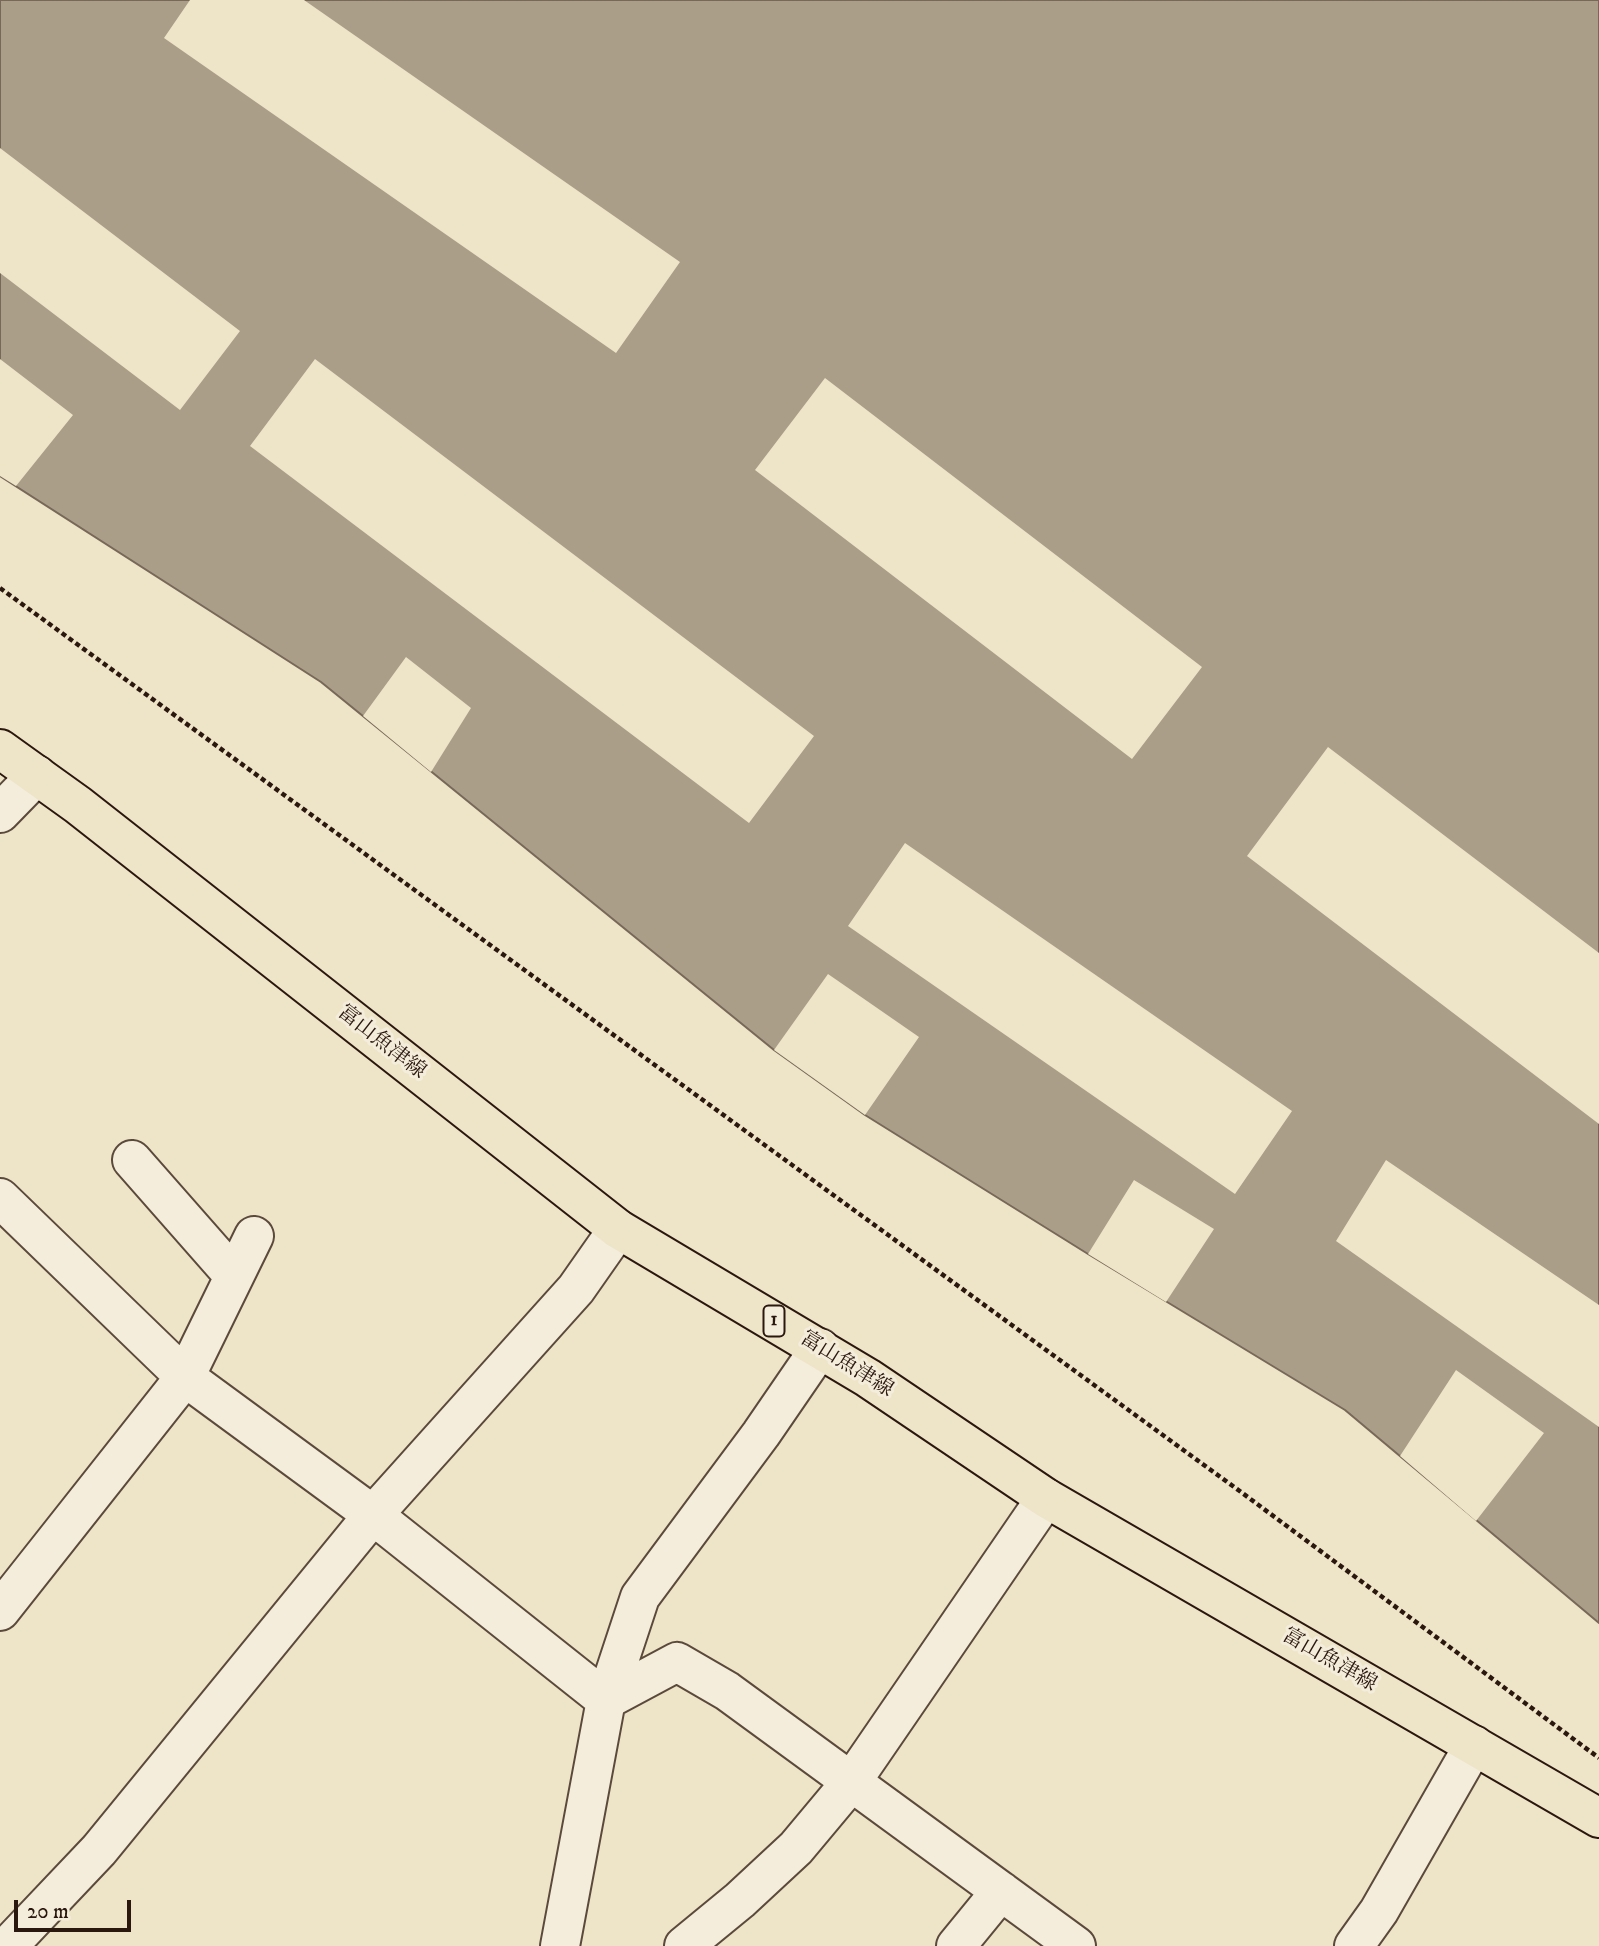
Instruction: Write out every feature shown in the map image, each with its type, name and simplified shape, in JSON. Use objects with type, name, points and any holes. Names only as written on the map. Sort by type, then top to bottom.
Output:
[{"type":"main road","name":"富山魚津線","points":[[0,749],[37,775],[618,1229],[820,1348],[1046,1498],[1599,1818]]},
{"type":"street","points":[[0,813],[37,775]]},
{"type":"street","points":[[132,1160],[234,1276]]},
{"type":"street","points":[[0,1198],[185,1377],[373,1515],[606,1700]]},
{"type":"street","points":[[8,1946],[99,1850],[373,1515],[576,1289],[618,1229]]},
{"type":"street","points":[[0,1611],[185,1377],[254,1236]]},
{"type":"street","points":[[560,1946],[606,1700],[640,1597],[761,1434],[820,1348]]},
{"type":"street","points":[[684,1946],[740,1900],[796,1848],[852,1781],[1046,1498]]},
{"type":"street","points":[[606,1700],[677,1662],[727,1691],[1076,1946]]},
{"type":"street","points":[[1354,1946],[1379,1911],[1474,1745]]},
{"type":"street","points":[[956,1946],[1001,1891]]},
{"type":"path","points":[[0,588],[1230,1484],[1599,1758]]},
{"type":"shaded area","points":[[0,0],[1599,0],[1599,1623],[1345,1410],[865,1115],[774,1050],[321,682],[0,476]]},
{"type":"pier","points":[[190,0],[304,0],[680,262],[616,353],[164,38]]},
{"type":"pier","points":[[0,148],[240,331],[180,410],[0,273]]},
{"type":"pier","points":[[0,359],[73,415],[16,486],[0,476]]},
{"type":"pier","points":[[315,359],[814,736],[749,823],[250,446]]},
{"type":"pier","points":[[825,378],[1202,667],[1132,759],[755,470]]},
{"type":"pier","points":[[406,657],[471,708],[431,772],[363,716]]},
{"type":"pier","points":[[1328,747],[1599,953],[1599,1124],[1247,856]]},
{"type":"pier","points":[[905,843],[1292,1111],[1235,1194],[848,926]]},
{"type":"pier","points":[[828,974],[919,1037],[865,1115],[774,1050]]},
{"type":"pier","points":[[1386,1160],[1599,1305],[1599,1427],[1336,1241]]},
{"type":"pier","points":[[1134,1180],[1214,1229],[1166,1302],[1088,1254]]},
{"type":"pier","points":[[1456,1370],[1544,1433],[1476,1521],[1400,1456]]}]
